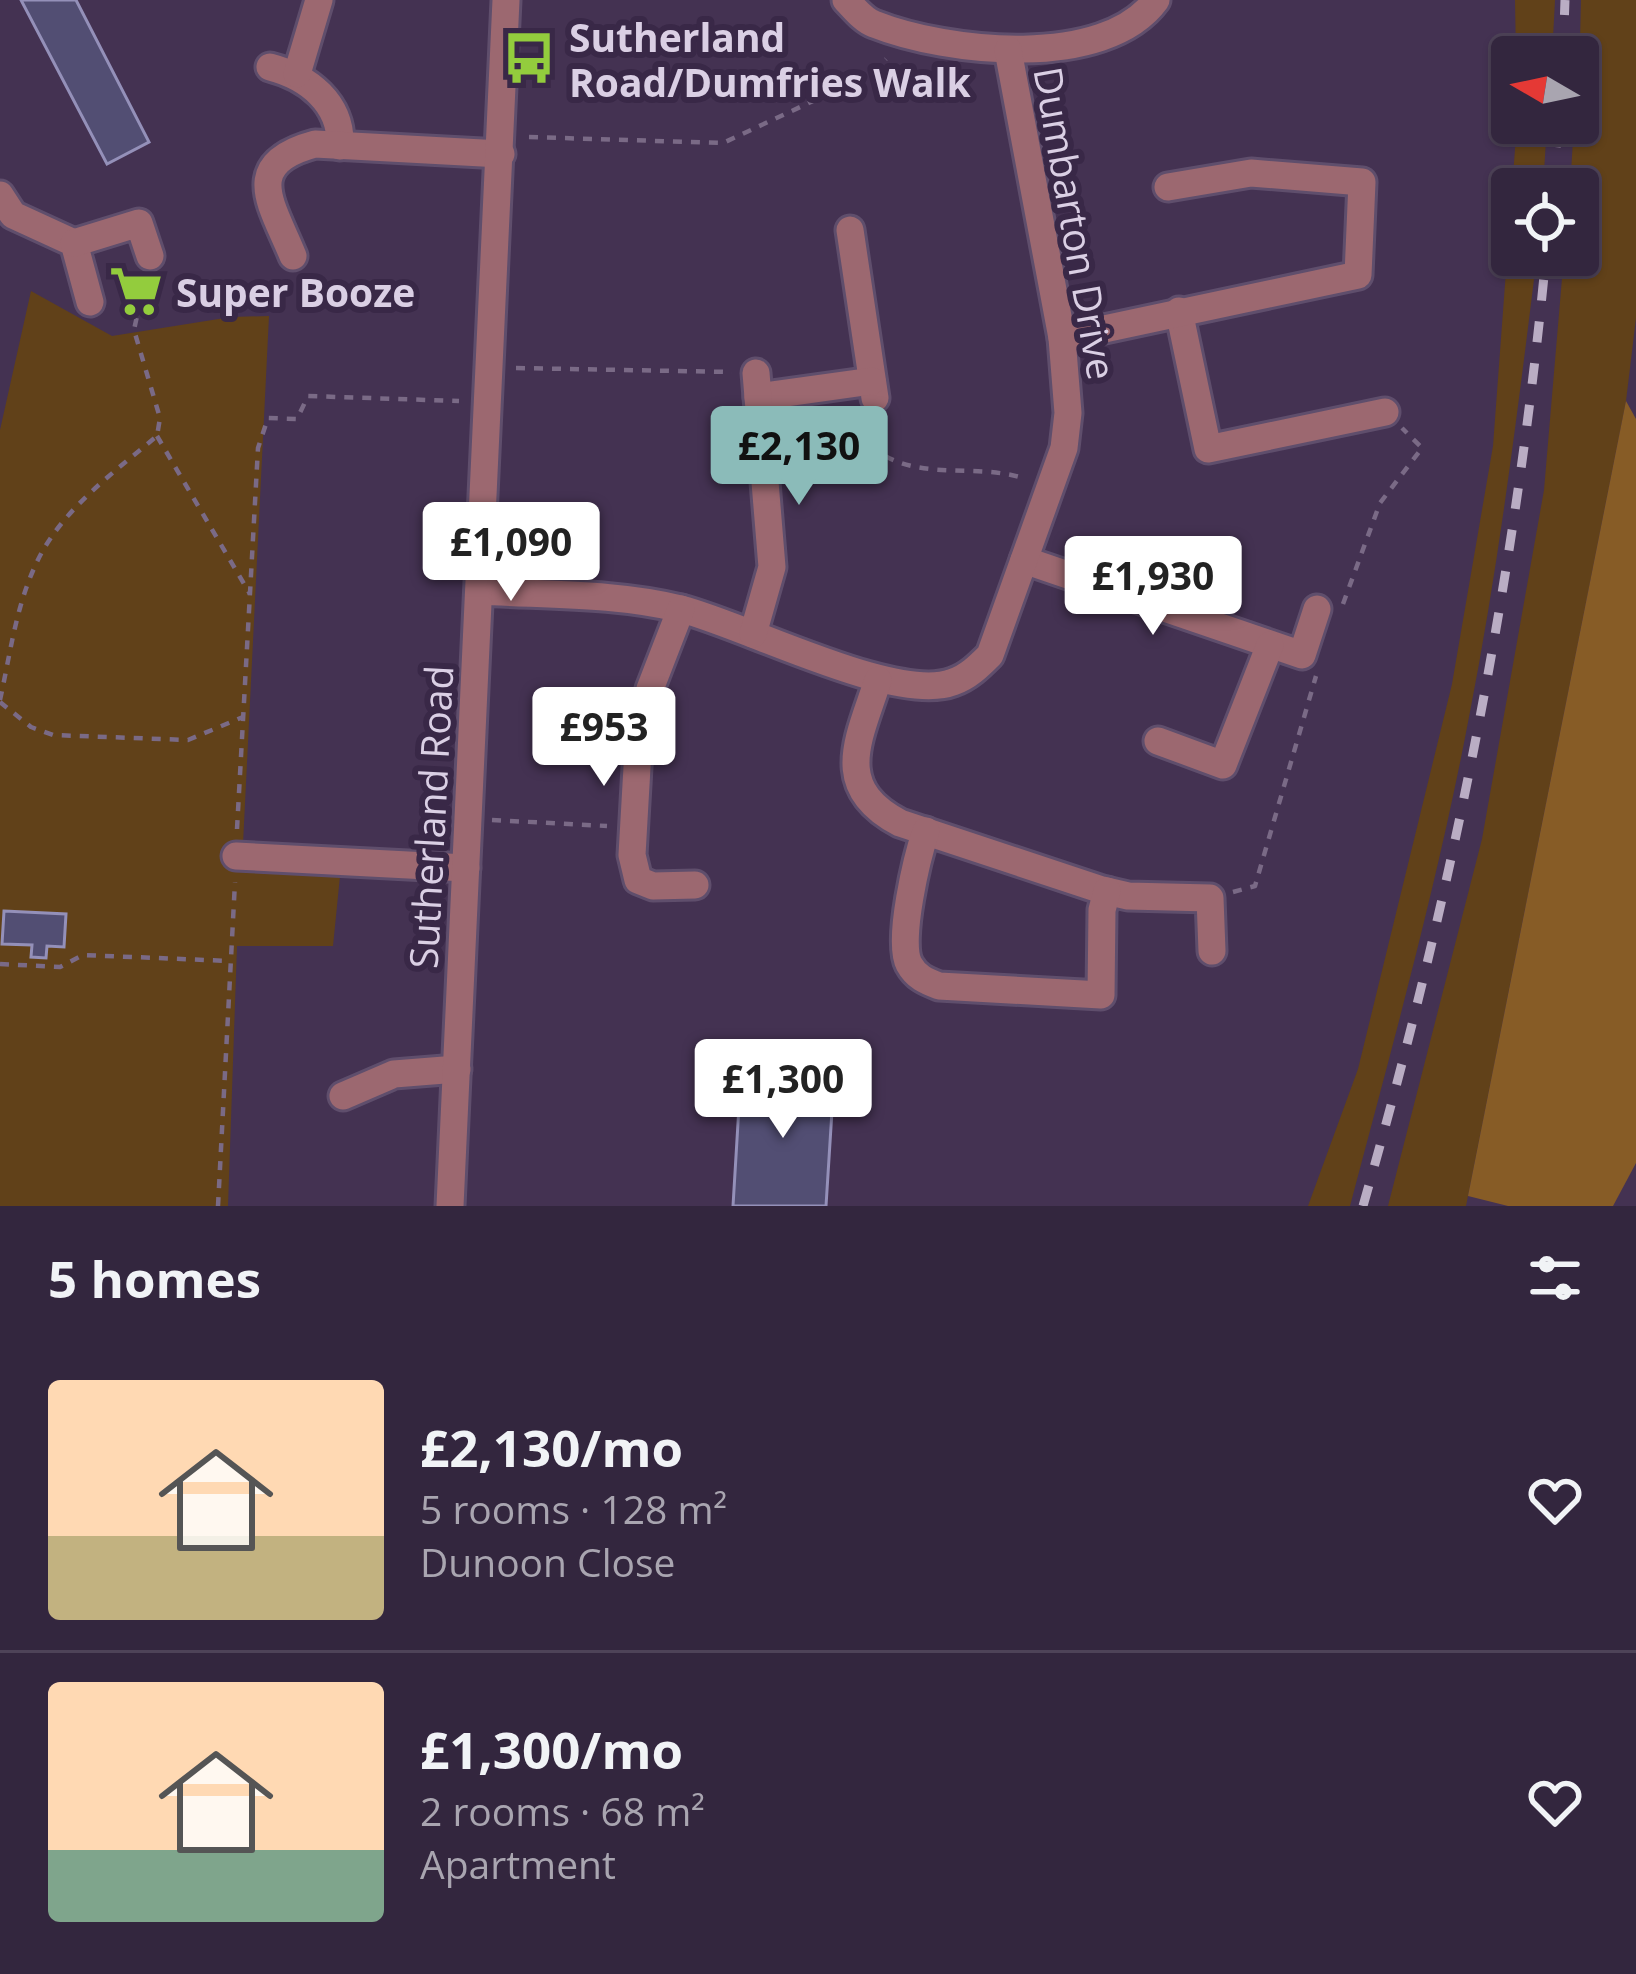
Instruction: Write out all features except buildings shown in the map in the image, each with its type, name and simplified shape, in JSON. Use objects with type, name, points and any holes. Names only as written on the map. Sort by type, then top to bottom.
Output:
[{"type":"street","points":[[319,0],[284,70],[320,90],[341,135],[340,146]]},
{"type":"street","name":"Sutherland Road","points":[[450,1206],[506,0]]},
{"type":"street","points":[[846,0],[869,23],[1008,50],[1071,45],[1142,20],[1156,0]]},
{"type":"street","name":"Dumbarton Drive","points":[[480,591],[618,599],[681,609],[878,680],[950,684],[973,672],[990,655],[1064,448],[1068,412],[1062,338],[1008,50]]},
{"type":"street","points":[[293,256],[266,191],[266,177],[273,163],[294,149],[315,144],[501,145]]},
{"type":"street","points":[[1062,338],[1358,274],[1362,182],[1251,173],[1168,188]]},
{"type":"street","points":[[0,195],[13,214],[74,243],[139,223],[150,256]]},
{"type":"street","points":[[753,634],[772,567],[757,385],[874,390],[850,230]]},
{"type":"street","points":[[74,243],[90,302]]},
{"type":"street","points":[[1179,311],[1208,449],[1385,412]]},
{"type":"street","points":[[1024,560],[1302,655],[1317,609]]},
{"type":"street","points":[[681,609],[639,732],[632,856],[638,880],[653,886],[695,886]]},
{"type":"street","points":[[1158,741],[1223,765],[1270,645]]},
{"type":"street","points":[[878,680],[856,748],[854,770],[876,810],[1107,891],[1210,898],[1212,951]]},
{"type":"street","points":[[926,831],[904,950],[922,979],[939,986],[1101,995],[1102,910],[1107,891]]},
{"type":"street","points":[[236,856],[466,868]]},
{"type":"street","points":[[343,1096],[394,1074],[457,1069]]},
{"type":"path","points":[[501,145],[723,143],[871,74],[911,34]]},
{"type":"path","points":[[150,256],[134,330],[160,418],[157,436],[64,520],[36,562],[18,615],[0,701],[31,728],[53,735],[188,740],[243,717]]},
{"type":"path","points":[[490,367],[757,385]]},
{"type":"path","points":[[874,390],[885,456],[908,468],[999,470],[1050,487]]},
{"type":"path","points":[[218,1206],[257,448],[268,418],[297,419],[308,397],[489,401]]},
{"type":"path","points":[[157,436],[250,594]]},
{"type":"path","points":[[469,819],[633,827]]},
{"type":"path","points":[[0,964],[60,967],[83,955],[230,961]]},
{"type":"shaded area","points":[[1515,0],[1555,0],[1553,36],[1516,36]]},
{"type":"shaded area","points":[[1581,0],[1636,0],[1636,318],[1626,401],[1466,1206],[1388,1206],[1482,839],[1544,490],[1562,276],[1599,276],[1599,168],[1571,168],[1573,144],[1599,144],[1599,36],[1580,36]]},
{"type":"shaded area","points":[[1515,144],[1546,144],[1544,168],[1514,168]]},
{"type":"shaded area","points":[[1506,276],[1534,276],[1480,660],[1414,962],[1350,1206],[1308,1206],[1358,1069],[1452,684],[1493,446]]},
{"type":"shaded area","points":[[31,291],[112,336],[231,317],[269,316],[243,844],[342,856],[333,946],[237,946],[228,1206],[0,1206],[0,430]]},
{"type":"shaded area","points":[[1626,401],[1636,419],[1636,1163],[1613,1206],[1508,1206],[1468,1196]]},
{"type":"railway","points":[[1564,36],[1565,0]]},
{"type":"railway","points":[[1555,168],[1556,144]]},
{"type":"railway","points":[[1363,1206],[1425,972],[1477,735],[1517,495],[1544,276]]},
{"type":"place","name":"Sutherland Road/Dumfries Walk","points":[[529,58]]},
{"type":"place","name":"Super Booze","points":[[136,291]]}]
